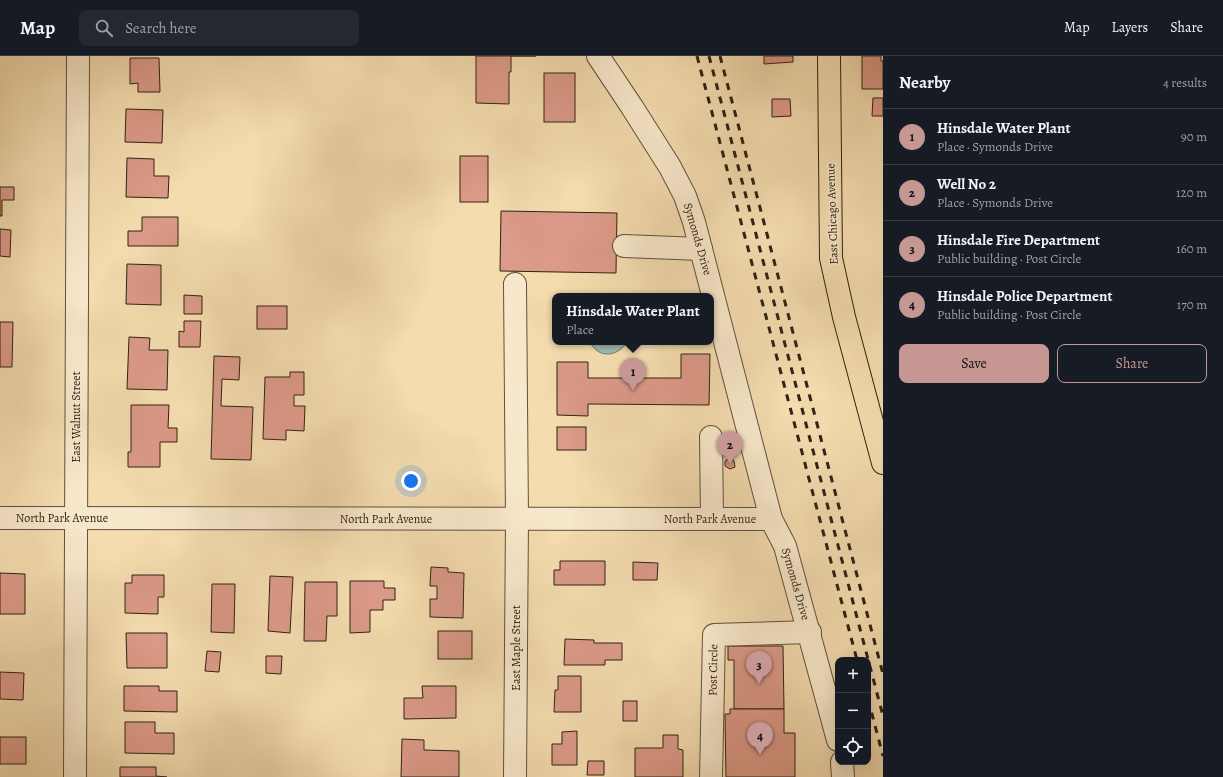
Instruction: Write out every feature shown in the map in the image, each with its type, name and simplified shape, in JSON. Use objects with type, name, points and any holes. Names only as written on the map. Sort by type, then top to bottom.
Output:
[{"type":"main road","name":"East Chicago Avenue","points":[[829,56],[831,258],[844,317],[883,463]]},
{"type":"street","name":"East Walnut Street","points":[[75,777],[78,56]]},
{"type":"street","name":"Symonds Drive","points":[[598,56],[632,107],[676,178],[685,196],[694,222],[712,293]]},
{"type":"street","points":[[624,246],[701,249]]},
{"type":"street","name":"East Maple Street","points":[[515,284],[517,519],[515,777]]},
{"type":"street","name":"Symonds Drive","points":[[714,299],[771,519],[785,546],[810,632],[835,729]]},
{"type":"street","points":[[711,437],[712,518]]},
{"type":"street","name":"North Park Avenue","points":[[0,518],[771,519]]},
{"type":"street","name":"Post Circle","points":[[711,777],[714,635],[810,632]]},
{"type":"street","points":[[842,765],[843,777]]},
{"type":"water","points":[[592,345],[625,345],[619,351],[608,354],[598,351]]},
{"type":"building","points":[[476,56],[511,56],[511,72],[509,72],[509,104],[476,103]]},
{"type":"building","points":[[764,56],[793,56],[793,62],[764,64]]},
{"type":"building","points":[[862,56],[881,56],[881,61],[883,61],[883,89],[862,89]]},
{"type":"building","points":[[130,58],[159,58],[160,92],[138,92],[138,83],[130,84]]},
{"type":"building","points":[[544,73],[575,73],[575,122],[544,122]]},
{"type":"building","points":[[873,98],[883,98],[883,116],[872,116]]},
{"type":"building","points":[[772,99],[790,99],[791,116],[772,117]]},
{"type":"building","points":[[126,109],[163,110],[162,143],[125,142]]},
{"type":"building","points":[[460,156],[488,156],[488,202],[460,202]]},
{"type":"building","points":[[127,158],[154,159],[154,176],[169,176],[168,198],[126,197]]},
{"type":"building","points":[[0,187],[14,187],[14,200],[2,200],[2,216],[0,216]]},
{"type":"building","points":[[501,211],[617,213],[616,273],[500,271]]},
{"type":"building","points":[[142,217],[178,217],[178,246],[128,246],[128,231],[142,231]]},
{"type":"building","points":[[0,229],[11,230],[10,257],[0,256]]},
{"type":"building","points":[[127,264],[161,265],[161,305],[126,304]]},
{"type":"building","points":[[184,295],[202,296],[202,314],[184,314]]},
{"type":"building","points":[[257,306],[287,306],[287,329],[257,329]]},
{"type":"building","points":[[184,321],[201,321],[200,347],[179,347],[179,331],[184,332]]},
{"type":"building","points":[[0,322],[13,322],[12,367],[0,367]]},
{"type":"building","points":[[129,337],[150,338],[149,350],[168,350],[167,390],[127,389]]},
{"type":"building","points":[[681,354],[710,354],[709,405],[588,404],[588,416],[557,415],[557,362],[588,362],[588,378],[681,378]]},
{"type":"building","points":[[214,356],[240,357],[239,380],[222,379],[221,406],[253,407],[251,460],[211,459]]},
{"type":"building","points":[[290,372],[304,372],[304,395],[294,395],[294,406],[305,406],[304,431],[286,430],[286,440],[263,439],[265,377],[290,377]]},
{"type":"building","points":[[131,405],[169,405],[168,428],[177,428],[177,442],[160,442],[160,467],[128,467],[128,452],[131,452]]},
{"type":"building","points":[[557,427],[586,427],[586,450],[557,450]]},
{"type":"building","points":[[730,458],[734,461],[735,467],[730,469],[725,466],[725,461]]},
{"type":"building","points":[[560,561],[605,561],[605,585],[554,585],[554,570],[560,570]]},
{"type":"building","points":[[633,562],[658,563],[657,580],[633,580]]},
{"type":"building","points":[[431,567],[448,568],[448,572],[464,573],[463,618],[430,617],[430,599],[437,599],[437,586],[430,586]]},
{"type":"building","points":[[0,573],[25,574],[25,614],[0,614]]},
{"type":"building","points":[[132,575],[164,575],[164,597],[158,597],[158,614],[125,613],[125,583],[132,583]]},
{"type":"building","points":[[270,576],[293,577],[290,633],[268,631]]},
{"type":"building","points":[[350,581],[384,581],[384,588],[395,588],[395,600],[383,600],[383,610],[370,610],[370,632],[350,633]]},
{"type":"building","points":[[305,582],[337,582],[337,616],[327,616],[326,641],[304,641]]},
{"type":"building","points":[[212,584],[235,584],[234,633],[211,632]]},
{"type":"building","points":[[438,631],[472,631],[472,659],[438,659]]},
{"type":"building","points":[[126,633],[167,633],[167,668],[127,668]]},
{"type":"building","points":[[565,639],[594,640],[594,643],[622,643],[622,660],[605,660],[605,665],[564,665]]},
{"type":"building","points":[[728,646],[783,646],[784,709],[734,709],[734,660],[728,660]]},
{"type":"building","points":[[207,651],[221,652],[219,672],[205,671]]},
{"type":"building","points":[[266,656],[282,656],[281,674],[266,673]]},
{"type":"building","points":[[0,672],[24,673],[23,700],[0,699]]},
{"type":"building","points":[[558,676],[581,676],[581,712],[554,712],[555,690],[558,690]]},
{"type":"building","points":[[124,686],[159,686],[159,691],[177,691],[177,712],[124,711]]},
{"type":"building","points":[[422,686],[456,686],[456,718],[404,719],[404,698],[423,698]]},
{"type":"building","points":[[623,701],[637,701],[637,721],[623,721]]},
{"type":"building","points":[[730,709],[784,709],[784,733],[795,733],[795,777],[726,777],[725,714],[730,714]]},
{"type":"building","points":[[125,722],[155,722],[155,733],[174,733],[174,754],[125,753]]},
{"type":"building","points":[[577,731],[577,765],[552,765],[552,744],[562,744],[562,732]]},
{"type":"building","points":[[663,735],[678,735],[678,749],[683,750],[683,777],[635,777],[635,748],[663,748]]},
{"type":"building","points":[[0,737],[26,737],[26,764],[0,764]]},
{"type":"building","points":[[402,739],[424,740],[424,750],[459,751],[459,777],[401,777]]},
{"type":"building","points":[[588,761],[604,761],[604,775],[587,775]]},
{"type":"building","points":[[120,767],[156,767],[156,776],[167,777],[120,777]]},
{"type":"railway","points":[[697,56],[856,657]]},
{"type":"railway","points":[[709,56],[883,716]]},
{"type":"railway","points":[[720,56],[883,674]]},
{"type":"railway","points":[[871,710],[883,756]]},
{"type":"place","name":"Hinsdale Water Plant","points":[[633,391]]},
{"type":"place","name":"Well No 2","points":[[730,464]]},
{"type":"place","name":"Hinsdale Fire Department","points":[[759,684]]},
{"type":"place","name":"Hinsdale Police Department","points":[[760,755]]}]
